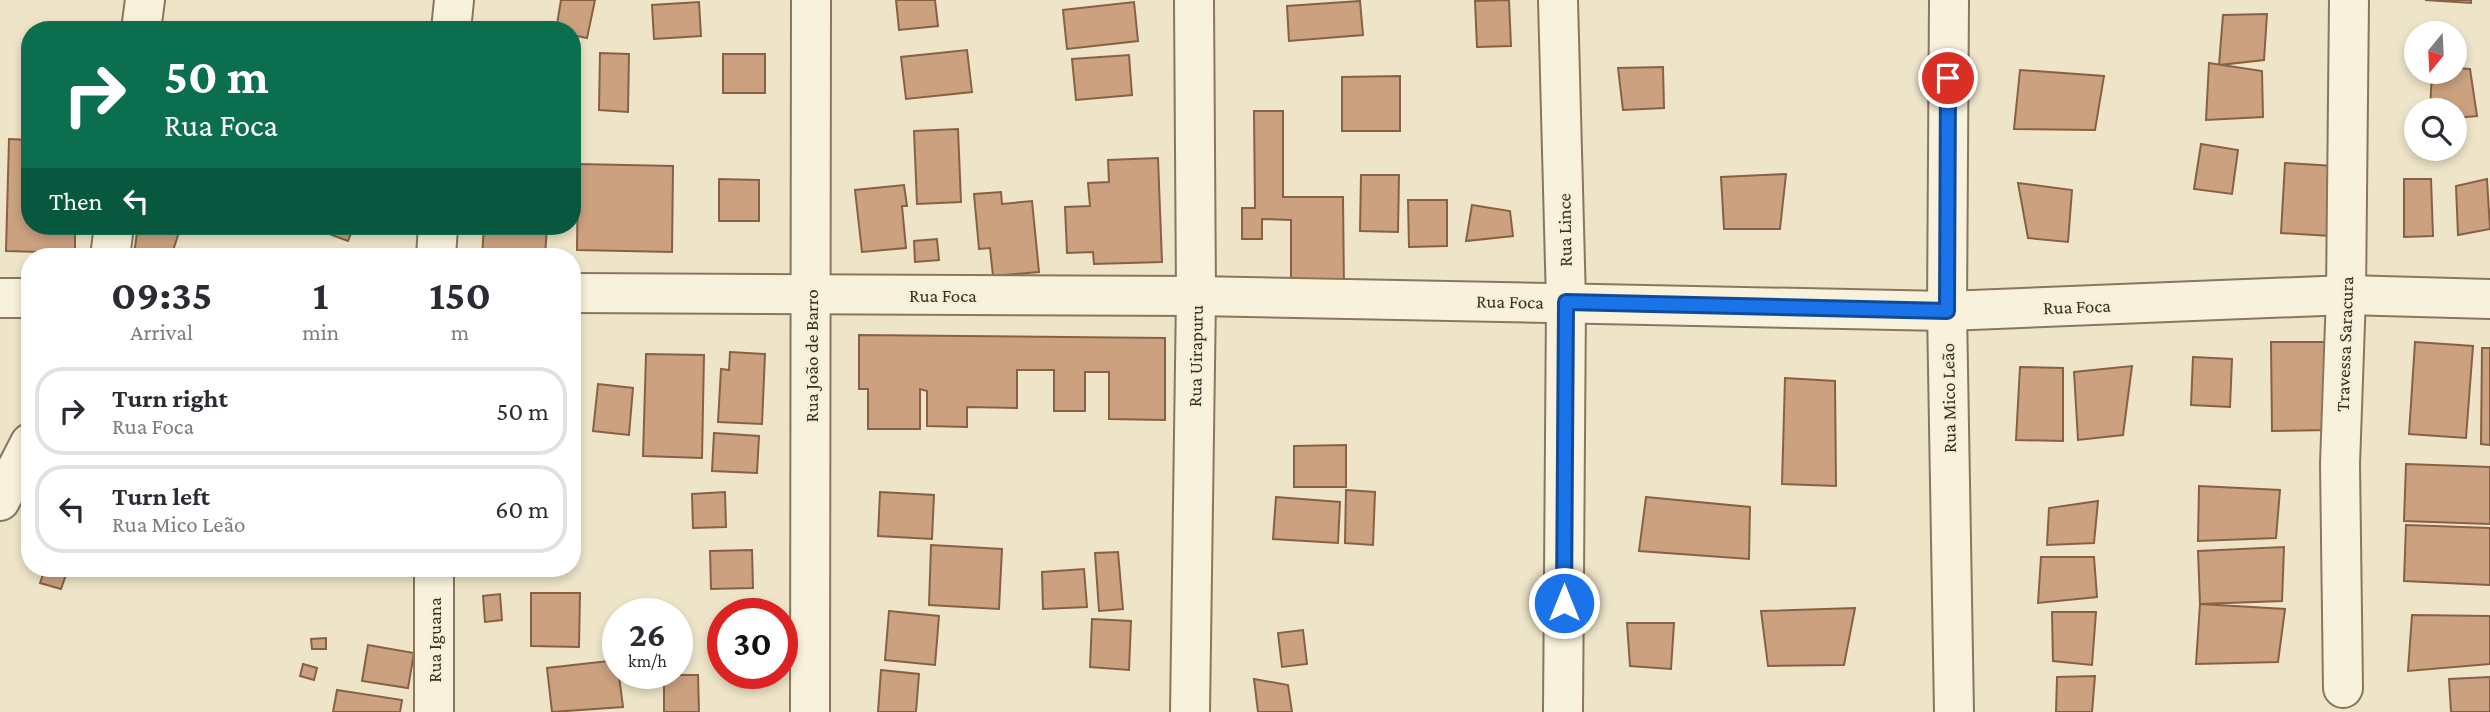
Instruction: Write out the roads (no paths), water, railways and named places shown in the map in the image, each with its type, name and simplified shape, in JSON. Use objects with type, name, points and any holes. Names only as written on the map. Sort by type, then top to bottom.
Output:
[{"type":"street","points":[[142,21],[145,0]]},
{"type":"street","points":[[453,21],[454,0]]},
{"type":"street","name":"Rua João de Barro","points":[[810,712],[811,0]]},
{"type":"street","name":"Rua Uirapuru","points":[[1190,712],[1196,296],[1194,0]]},
{"type":"street","name":"Rua Lince","points":[[1558,0],[1566,302],[1563,712]]},
{"type":"street","name":"Rua Mico Leão","points":[[1949,0],[1947,311],[1954,712]]},
{"type":"street","name":"Travessa Saracura","points":[[2343,688],[2340,464],[2346,295],[2349,0]]},
{"type":"street","name":"Rua Foca","points":[[581,293],[1196,296],[1947,311],[2346,295],[2490,299]]},
{"type":"street","points":[[0,298],[21,298]]},
{"type":"street","points":[[0,500],[21,460]]},
{"type":"street","name":"Rua Iguana","points":[[434,577],[435,712]]}]
